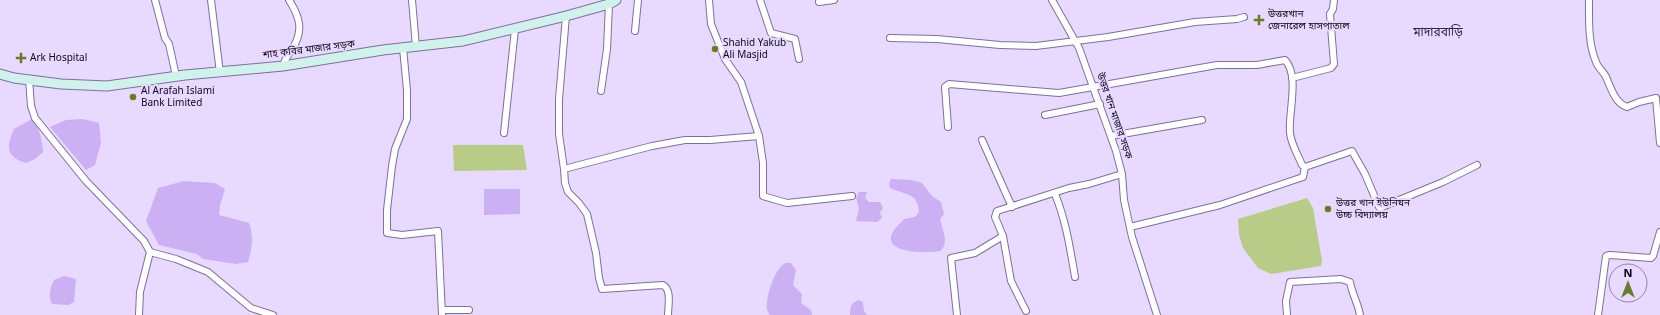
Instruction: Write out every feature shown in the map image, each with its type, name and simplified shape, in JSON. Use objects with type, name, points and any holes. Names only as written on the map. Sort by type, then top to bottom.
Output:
[{"type":"main road","name":"শাহ কবির মাজার সড়ক","points":[[0,74],[82,86],[107,86],[176,76],[220,73],[254,67],[283,66],[403,48],[463,41],[566,16],[612,2]]},
{"type":"street","points":[[154,0],[165,38],[169,44],[176,76]]},
{"type":"street","points":[[211,0],[220,73]]},
{"type":"street","points":[[283,66],[285,58],[300,34],[297,13],[289,0]]},
{"type":"street","points":[[412,0],[416,47]]},
{"type":"street","points":[[635,31],[638,0]]},
{"type":"street","points":[[709,0],[711,24],[725,59],[740,82],[758,136],[763,163],[763,196],[787,203],[852,196]]},
{"type":"street","points":[[760,0],[763,14],[771,33],[795,39],[799,59]]},
{"type":"street","points":[[820,2],[834,0]]},
{"type":"street","name":"উত্তর খান মাজার সড়ক","points":[[1052,0],[1076,41],[1111,136],[1122,174],[1124,200],[1130,227],[1157,315]]},
{"type":"street","points":[[1292,78],[1331,68],[1334,64],[1330,14],[1333,9],[1334,0]]},
{"type":"street","points":[[1589,0],[1590,41],[1596,63],[1605,75],[1612,92],[1621,105],[1627,107],[1638,102],[1656,98],[1660,143]]},
{"type":"street","points":[[601,91],[612,2]]},
{"type":"street","points":[[566,16],[559,99],[559,134],[565,183],[568,192],[579,203],[586,214],[596,253],[602,289],[663,285],[668,288],[669,291],[668,315]]},
{"type":"street","points":[[890,38],[937,39],[1000,45],[1036,46],[1141,32],[1195,22],[1237,19],[1244,17]]},
{"type":"street","points":[[504,133],[515,29]]},
{"type":"street","points":[[403,48],[407,90],[407,119],[395,149],[392,166],[387,210],[387,233],[402,235],[438,231],[442,312],[469,310]]},
{"type":"street","points":[[948,127],[945,87],[949,84],[1059,92],[1217,65],[1257,65],[1285,60],[1288,63],[1292,78],[1289,126],[1290,135],[1302,165],[1305,167]]},
{"type":"street","points":[[29,79],[31,106],[35,118],[86,181],[144,241],[150,252],[140,292],[139,315]]},
{"type":"street","points":[[1045,115],[1100,104]]},
{"type":"street","points":[[1111,136],[1202,120]]},
{"type":"street","points":[[564,170],[652,146],[685,140],[710,140],[758,136]]},
{"type":"street","points":[[982,140],[1012,207]]},
{"type":"street","points":[[1305,167],[1352,151],[1365,174],[1379,207],[1382,207],[1443,182],[1476,165]]},
{"type":"street","points":[[1130,227],[1220,205],[1303,177],[1305,167]]},
{"type":"street","points":[[1026,311],[1011,281],[1003,236],[997,224],[995,214],[997,211],[1055,194],[1069,188],[1089,184],[1122,174]]},
{"type":"street","points":[[1055,194],[1067,229],[1075,277]]},
{"type":"street","points":[[1598,315],[1606,256],[1650,258],[1653,256],[1660,232]]},
{"type":"street","points":[[957,315],[951,258],[975,254],[1003,236]]},
{"type":"street","points":[[150,252],[176,259],[208,272],[251,308],[273,315]]},
{"type":"street","points":[[1287,315],[1286,301],[1290,282],[1340,279],[1350,282],[1352,294],[1356,299],[1360,315]]},
{"type":"green space","points":[[453,145],[523,145],[527,170],[454,171]]},
{"type":"green space","points":[[1307,198],[1313,208],[1322,261],[1321,266],[1271,274],[1258,268],[1243,248],[1239,235],[1238,219]]},
{"type":"shaded area","points":[[32,119],[40,135],[43,152],[35,159],[26,163],[19,161],[11,154],[9,146],[14,129]]},
{"type":"shaded area","points":[[82,119],[99,123],[101,143],[95,165],[86,170],[50,127],[66,120]]},
{"type":"shaded area","points":[[891,179],[911,180],[922,183],[932,196],[941,202],[944,214],[940,219],[945,240],[943,248],[940,251],[910,251],[896,247],[892,243],[891,237],[896,227],[904,219],[915,217],[919,212],[916,201],[913,197],[890,188],[889,184]]},
{"type":"shaded area","points":[[184,181],[215,183],[225,189],[220,205],[219,215],[249,223],[252,233],[252,242],[248,262],[236,264],[203,259],[197,254],[159,245],[146,221],[158,188]]},
{"type":"shaded area","points":[[484,189],[520,189],[520,214],[484,215]]},
{"type":"shaded area","points":[[859,192],[867,192],[865,198],[869,202],[880,202],[883,208],[880,213],[882,218],[877,222],[856,221],[859,208],[856,198]]},
{"type":"shaded area","points":[[786,263],[791,263],[796,270],[793,285],[802,294],[801,303],[811,310],[812,315],[770,315],[767,310],[769,291],[775,276],[778,270]]},
{"type":"shaded area","points":[[64,276],[76,279],[74,302],[68,305],[52,304],[50,296],[54,280]]},
{"type":"shaded area","points":[[859,300],[863,302],[864,311],[867,315],[850,315],[850,310],[854,302]]},
{"type":"place","name":"উত্তরখান জেনারেল হাসপাতাল","points":[[1259,20]]},
{"type":"place","name":"Shahid Yakub Ali Masjid","points":[[715,49]]},
{"type":"place","name":"Ark Hospital","points":[[21,58]]},
{"type":"place","name":"Al Arafah Islami Bank Limited","points":[[133,97]]},
{"type":"place","name":"উত্তর খান ইউনিয়ন উচ্চ বিদ্যালয়","points":[[1328,209]]},
{"type":"district","name":"মাদারবাড়ি","points":[[1438,33]]}]
